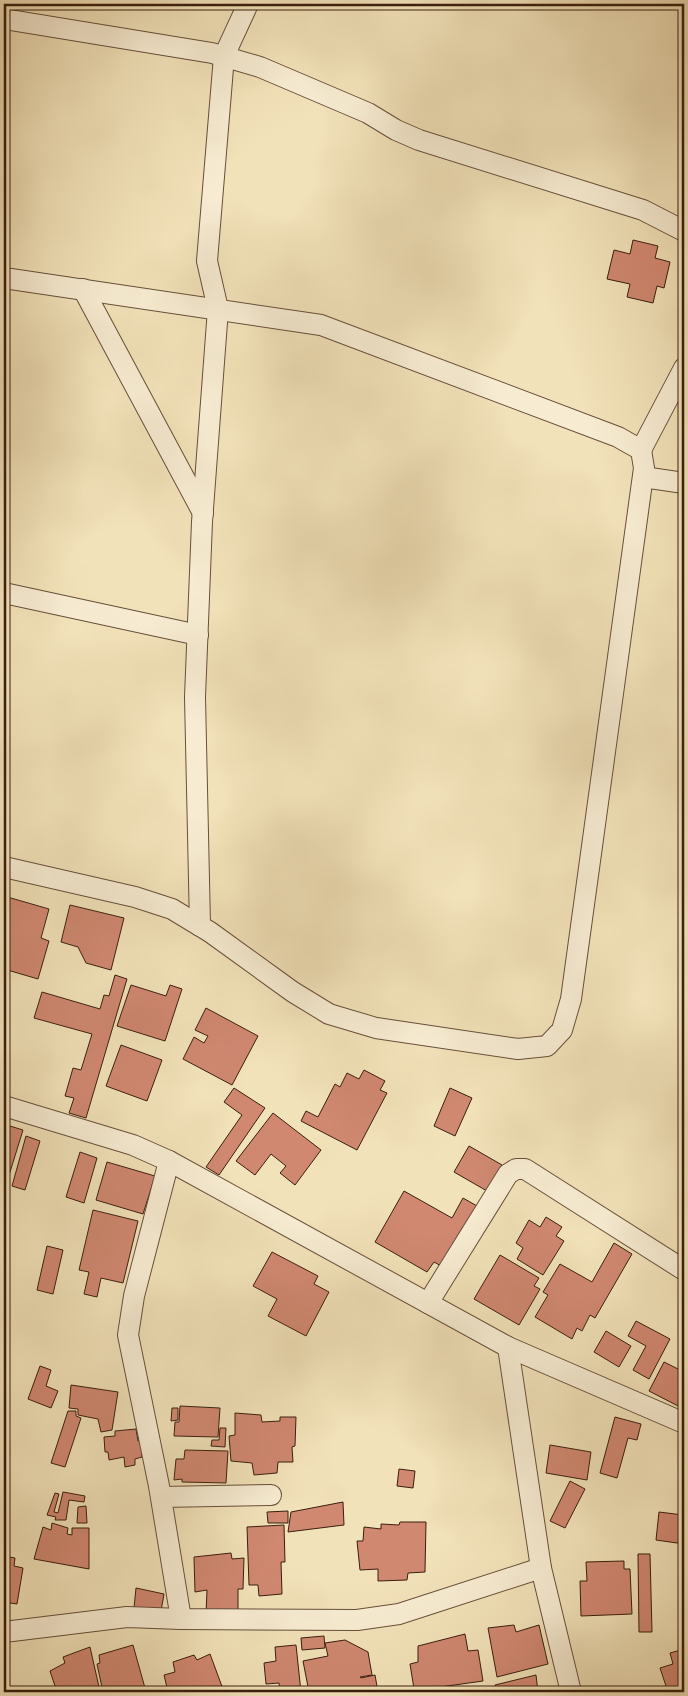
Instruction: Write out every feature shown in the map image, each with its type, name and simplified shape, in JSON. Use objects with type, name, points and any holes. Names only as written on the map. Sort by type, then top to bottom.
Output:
[{"type":"street","points":[[200,926],[195,697],[202,512],[218,309],[207,261],[224,56],[248,4]]},
{"type":"street","points":[[4,18],[224,56],[260,67],[368,114],[396,130],[419,140],[643,210],[684,231]]},
{"type":"street","points":[[4,278],[321,325],[618,437],[641,450]]},
{"type":"street","points":[[83,290],[202,512]]},
{"type":"street","points":[[4,867],[135,897],[172,909],[200,926],[293,992],[329,1014],[376,1028],[518,1049],[547,1046],[562,1030],[571,1000],[643,477],[644,468],[641,450],[684,368]]},
{"type":"street","points":[[643,477],[684,483]]},
{"type":"street","points":[[4,593],[198,635]]},
{"type":"street","points":[[4,1106],[133,1146],[169,1161],[508,1347],[684,1422]]},
{"type":"street","points":[[169,1161],[134,1296],[128,1335],[161,1497],[181,1619]]},
{"type":"street","points":[[428,1303],[508,1174],[516,1169],[525,1169],[684,1270]]},
{"type":"street","points":[[508,1347],[541,1568],[571,1692]]},
{"type":"street","points":[[161,1497],[271,1495]]},
{"type":"street","points":[[4,1632],[127,1617],[357,1620],[399,1614],[541,1568]]},
{"type":"building","points":[[633,240],[658,246],[655,258],[670,262],[664,288],[657,286],[653,303],[627,297],[630,284],[607,279],[614,250],[630,254]]},
{"type":"building","points":[[4,896],[49,909],[41,938],[49,941],[38,979],[4,969]]},
{"type":"building","points":[[70,905],[124,918],[111,970],[86,963],[78,947],[61,942]]},
{"type":"building","points":[[115,975],[127,979],[86,1118],[69,1113],[74,1098],[65,1096],[73,1068],[81,1070],[92,1034],[34,1018],[42,992],[100,1009],[104,995],[109,996]]},
{"type":"building","points":[[131,985],[166,996],[170,985],[182,989],[165,1041],[117,1026]]},
{"type":"building","points":[[206,1008],[258,1036],[232,1085],[183,1059],[194,1037],[204,1043],[208,1036],[195,1030]]},
{"type":"building","points":[[121,1045],[162,1060],[147,1101],[106,1086]]},
{"type":"building","points":[[364,1070],[385,1081],[380,1090],[387,1093],[357,1150],[301,1121],[306,1111],[318,1117],[335,1084],[340,1087],[347,1073],[359,1079]]},
{"type":"building","points":[[234,1088],[265,1108],[219,1175],[206,1167],[242,1115],[224,1102]]},
{"type":"building","points":[[450,1088],[472,1098],[455,1136],[434,1126]]},
{"type":"building","points":[[273,1113],[321,1150],[295,1185],[280,1173],[286,1166],[271,1154],[255,1175],[236,1161]]},
{"type":"building","points":[[10,1126],[23,1130],[6,1185],[4,1185],[4,1144]]},
{"type":"building","points":[[26,1136],[40,1141],[25,1190],[12,1186]]},
{"type":"building","points":[[469,1146],[502,1165],[487,1191],[454,1172]]},
{"type":"building","points":[[80,1152],[97,1158],[84,1203],[66,1197]]},
{"type":"building","points":[[107,1162],[155,1176],[143,1214],[96,1200]]},
{"type":"building","points":[[404,1191],[452,1218],[463,1198],[477,1206],[443,1267],[434,1262],[427,1272],[375,1242]]},
{"type":"building","points":[[93,1210],[138,1221],[123,1283],[101,1278],[97,1297],[84,1294],[89,1272],[79,1270]]},
{"type":"building","points":[[546,1217],[562,1227],[556,1236],[564,1241],[543,1275],[517,1259],[523,1248],[516,1243],[529,1220],[540,1227]]},
{"type":"building","points":[[614,1243],[632,1254],[595,1318],[590,1315],[582,1331],[577,1328],[572,1339],[535,1317],[548,1295],[543,1292],[560,1264],[592,1282]]},
{"type":"building","points":[[47,1246],[63,1250],[53,1294],[37,1290]]},
{"type":"building","points":[[272,1252],[318,1276],[314,1284],[329,1292],[306,1336],[268,1316],[277,1299],[253,1286]]},
{"type":"building","points":[[500,1255],[539,1278],[534,1286],[540,1289],[519,1325],[474,1299]]},
{"type":"building","points":[[636,1321],[670,1339],[649,1379],[633,1370],[646,1346],[628,1336]]},
{"type":"building","points":[[606,1331],[631,1346],[619,1367],[594,1352]]},
{"type":"building","points":[[664,1362],[684,1372],[684,1409],[649,1391]]},
{"type":"building","points":[[40,1366],[51,1370],[46,1386],[58,1391],[51,1408],[28,1399]]},
{"type":"building","points":[[71,1385],[118,1392],[112,1430],[101,1432],[98,1419],[78,1415],[78,1409],[69,1408]]},
{"type":"building","points":[[180,1406],[220,1408],[218,1437],[174,1436],[175,1422],[179,1422]]},
{"type":"building","points":[[172,1408],[178,1408],[178,1420],[171,1421]]},
{"type":"building","points":[[68,1411],[76,1411],[76,1416],[81,1418],[65,1467],[51,1463]]},
{"type":"building","points":[[235,1413],[261,1415],[262,1422],[280,1421],[280,1417],[296,1417],[295,1446],[292,1447],[293,1462],[278,1462],[277,1473],[254,1475],[252,1463],[231,1461],[229,1436],[235,1435]]},
{"type":"building","points":[[615,1417],[641,1424],[637,1440],[628,1438],[617,1478],[600,1473]]},
{"type":"building","points":[[220,1428],[226,1428],[225,1447],[211,1446],[212,1440],[219,1440]]},
{"type":"building","points":[[136,1429],[138,1441],[141,1441],[142,1457],[135,1459],[135,1465],[125,1467],[124,1457],[109,1460],[108,1452],[105,1452],[104,1437],[115,1436],[115,1431]]},
{"type":"building","points":[[550,1445],[591,1452],[587,1480],[546,1473]]},
{"type":"building","points":[[185,1450],[228,1451],[226,1483],[182,1482],[182,1479],[174,1480],[176,1459],[184,1459]]},
{"type":"building","points":[[399,1469],[415,1471],[413,1488],[397,1486]]},
{"type":"building","points":[[570,1481],[585,1489],[565,1528],[550,1521]]},
{"type":"building","points":[[63,1492],[85,1496],[84,1502],[69,1500],[66,1520],[55,1520],[56,1517],[47,1515],[55,1493],[59,1494],[54,1512],[58,1513]]},
{"type":"building","points":[[343,1502],[344,1525],[288,1532],[291,1512]]},
{"type":"building","points":[[86,1506],[87,1523],[77,1523],[78,1507]]},
{"type":"building","points":[[684,1506],[684,1544],[656,1540],[659,1512],[683,1515]]},
{"type":"building","points":[[288,1511],[288,1523],[268,1523],[267,1512]]},
{"type":"building","points":[[400,1522],[426,1522],[425,1572],[408,1573],[407,1580],[378,1581],[378,1569],[360,1570],[357,1541],[363,1541],[364,1527],[381,1529],[381,1524],[399,1525]]},
{"type":"building","points":[[52,1523],[68,1528],[67,1534],[72,1535],[72,1528],[89,1528],[89,1569],[34,1559],[43,1527],[51,1530]]},
{"type":"building","points":[[284,1525],[285,1562],[281,1562],[282,1594],[259,1596],[258,1585],[249,1585],[247,1527]]},
{"type":"building","points":[[231,1553],[232,1559],[244,1558],[243,1589],[238,1589],[238,1610],[206,1614],[207,1590],[195,1592],[194,1557]]},
{"type":"building","points":[[638,1554],[650,1554],[652,1632],[639,1632]]},
{"type":"building","points":[[4,1556],[15,1558],[14,1566],[23,1568],[17,1604],[4,1602]]},
{"type":"building","points":[[624,1561],[624,1569],[630,1569],[632,1614],[581,1616],[580,1581],[587,1581],[586,1562]]},
{"type":"building","points":[[136,1588],[164,1594],[161,1611],[134,1608]]},
{"type":"building","points":[[514,1625],[516,1632],[539,1625],[548,1664],[497,1677],[488,1628]]},
{"type":"building","points":[[465,1634],[468,1651],[478,1650],[483,1681],[414,1689],[410,1664],[418,1662],[418,1646]]},
{"type":"building","points":[[324,1636],[325,1648],[302,1650],[301,1638]]},
{"type":"building","points":[[345,1640],[368,1652],[372,1675],[360,1677],[375,1675],[378,1692],[309,1692],[303,1661],[328,1656],[325,1643]]},
{"type":"building","points":[[133,1645],[145,1688],[131,1692],[103,1692],[97,1664],[100,1663],[99,1655]]},
{"type":"building","points":[[296,1645],[301,1692],[280,1692],[279,1683],[266,1684],[264,1663],[276,1661],[275,1647]]},
{"type":"building","points":[[90,1647],[99,1687],[96,1689],[98,1692],[57,1692],[50,1671],[65,1663],[63,1657]]},
{"type":"building","points":[[684,1649],[684,1692],[668,1692],[660,1668],[673,1664],[670,1653]]},
{"type":"building","points":[[210,1654],[224,1692],[168,1692],[164,1675],[175,1672],[173,1662],[194,1655],[197,1660]]},
{"type":"building","points":[[536,1675],[538,1692],[496,1692],[495,1685]]}]
